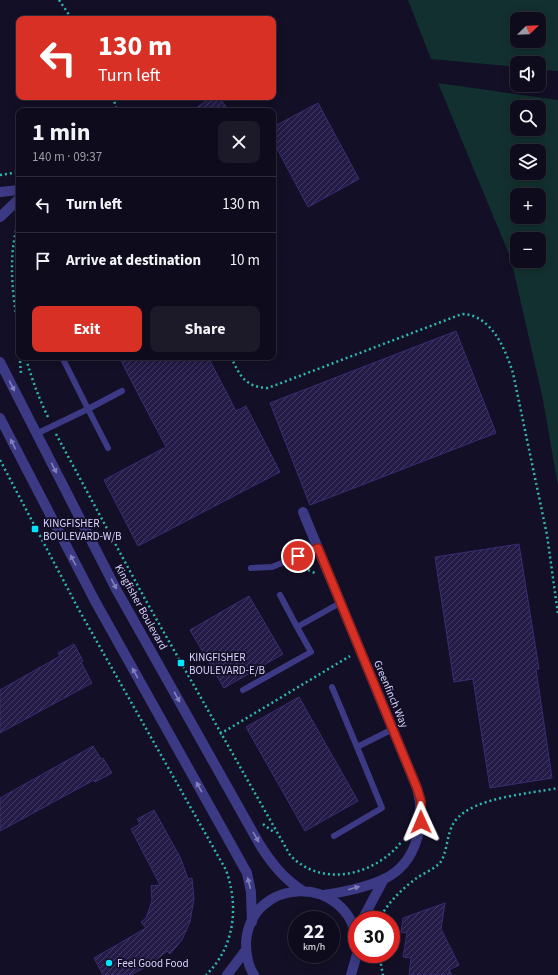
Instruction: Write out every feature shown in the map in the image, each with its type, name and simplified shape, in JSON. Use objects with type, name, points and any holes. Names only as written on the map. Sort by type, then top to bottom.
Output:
[{"type":"street","points":[[0,192],[16,190]]},
{"type":"street","points":[[0,217],[16,202]]},
{"type":"street","name":"Kingfisher Boulevard","points":[[0,362],[116,589],[260,845],[274,866],[289,882],[303,891]]},
{"type":"street","points":[[0,418],[94,601],[222,827],[243,867],[249,882],[252,905],[252,922]]},
{"type":"street","name":"Greenfinch Way","points":[[303,512],[417,788],[422,811],[419,834],[412,853],[400,867],[384,879],[356,888],[324,895]]},
{"type":"street","name":"Greenfinch Way","points":[[367,911],[384,879]]},
{"type":"street","points":[[254,975],[248,962],[246,939],[252,922],[258,912],[271,900],[286,893],[303,891],[324,895],[334,900],[348,916]]},
{"type":"street","points":[[227,975],[246,950]]},
{"type":"street","points":[[350,975],[354,963]]},
{"type":"street","points":[[358,963],[361,975]]},
{"type":"lane","points":[[64,360],[108,448]]},
{"type":"lane","points":[[36,434],[122,391]]},
{"type":"lane","points":[[251,568],[272,567],[318,548]]},
{"type":"lane","points":[[243,690],[311,652],[280,595]]},
{"type":"lane","points":[[297,627],[340,603]]},
{"type":"lane","points":[[332,687],[382,808],[334,836]]},
{"type":"lane","points":[[357,746],[393,729]]},
{"type":"path","points":[[59,0],[70,16]]},
{"type":"path","points":[[0,175],[16,172]]},
{"type":"path","points":[[12,231],[16,225]]},
{"type":"path","points":[[233,360],[244,381],[255,388],[268,388],[462,314],[469,314],[482,321],[497,337],[506,354],[513,373],[547,535],[558,614]]},
{"type":"path","points":[[20,360],[52,426],[145,599],[276,835],[290,855],[301,866],[317,873],[330,876],[350,874],[386,856],[403,838]]},
{"type":"path","points":[[0,460],[79,610],[221,861],[231,887],[233,916],[230,937],[216,964],[206,975]]},
{"type":"path","points":[[298,556],[303,568],[309,569],[317,576]]},
{"type":"path","points":[[347,649],[353,663]]},
{"type":"path","points":[[220,734],[350,656]]},
{"type":"path","points":[[384,911],[406,888],[439,864],[443,857],[449,831],[462,813],[482,802],[558,788]]},
{"type":"path","points":[[274,866],[290,855]]},
{"type":"path","points":[[231,887],[249,882]]},
{"type":"path","points":[[381,963],[383,975]]},
{"type":"green space","points":[[408,0],[558,0],[558,71],[546,70],[546,56],[510,56],[510,66],[431,59]]},
{"type":"green space","points":[[438,83],[558,100],[558,486],[543,400],[513,268],[546,268],[546,232],[510,232],[510,257]]},
{"type":"building","points":[[208,100],[221,100],[227,108],[196,108]]},
{"type":"building","points":[[318,103],[359,179],[308,207],[276,147],[276,125]]},
{"type":"building","points":[[456,331],[496,433],[310,505],[270,403]]},
{"type":"building","points":[[121,360],[210,360],[236,411],[246,406],[280,472],[138,546],[104,480],[166,447]]},
{"type":"building","points":[[519,544],[539,669],[536,669],[552,778],[490,788],[473,679],[454,682],[435,557]]},
{"type":"building","points":[[249,596],[283,654],[224,688],[190,630]]},
{"type":"building","points":[[74,644],[92,683],[0,733],[0,690],[60,656],[58,653]]},
{"type":"building","points":[[299,697],[358,801],[305,831],[246,727]]},
{"type":"building","points":[[93,746],[101,759],[103,758],[112,773],[95,782],[94,780],[0,831],[0,798]]},
{"type":"building","points":[[154,810],[181,859],[188,879],[192,878],[194,899],[190,922],[182,940],[170,954],[167,951],[151,964],[131,975],[103,975],[94,958],[146,928],[141,922],[146,918],[152,901],[151,886],[160,885],[131,829],[140,824],[137,819]]},
{"type":"building","points":[[445,903],[441,929],[459,965],[449,970],[452,975],[409,975],[411,958],[403,957],[407,933],[401,932],[403,918]]},
{"type":"place","name":"KINGFISHER BOULEVARD-W/B","points":[[35,529]]},
{"type":"place","name":"KINGFISHER BOULEVARD-E/B","points":[[181,663]]},
{"type":"place","name":"Feel Good Food","points":[[109,963]]},
{"type":"route","points":[[298,556],[318,548],[417,788],[421,801],[421,822]]}]
